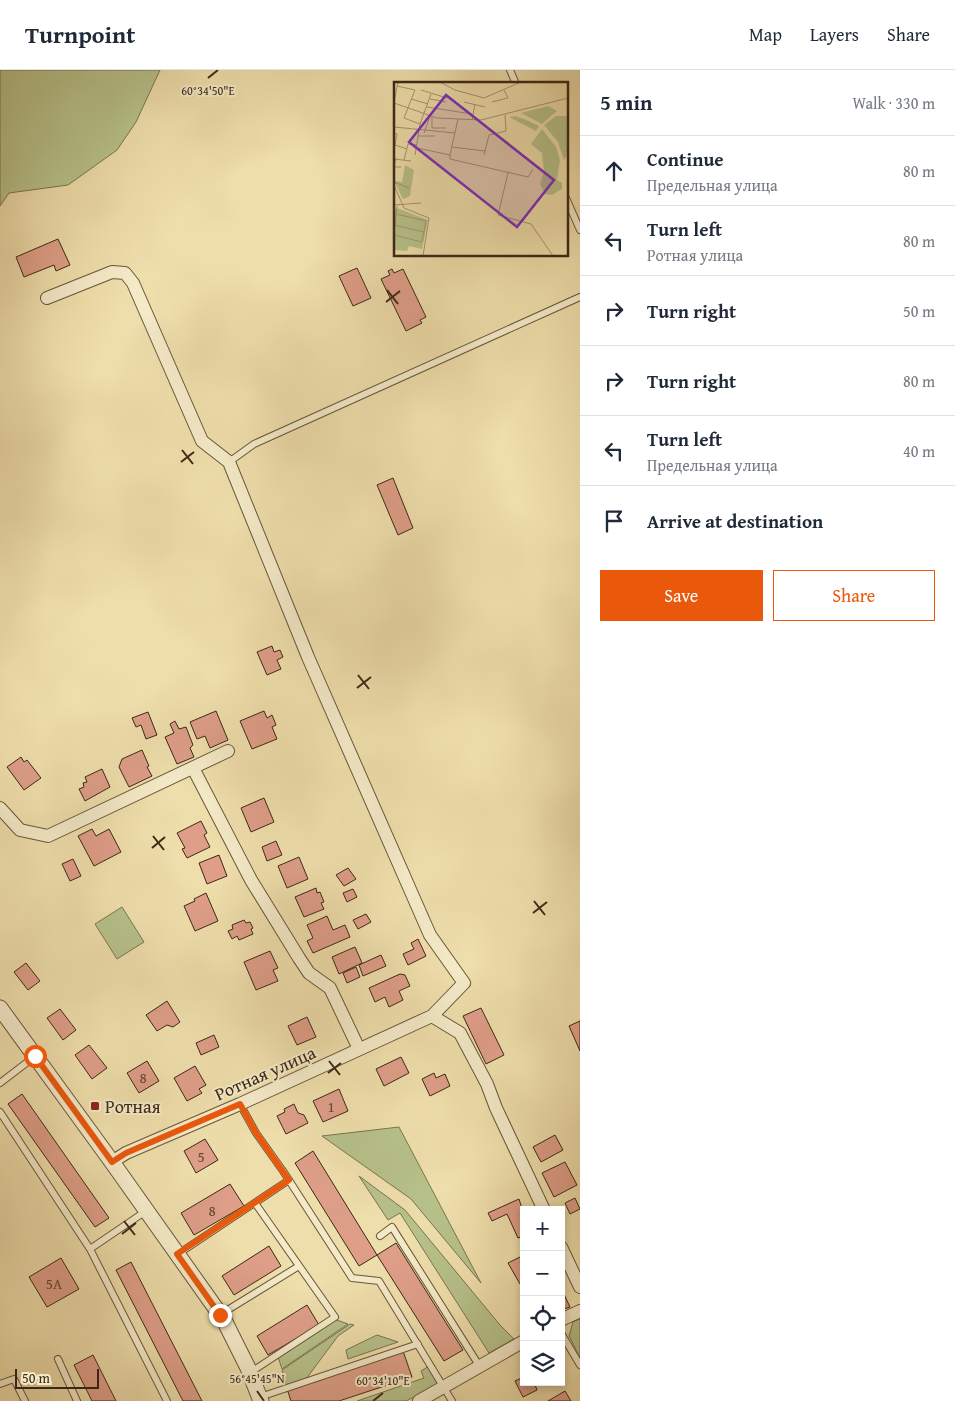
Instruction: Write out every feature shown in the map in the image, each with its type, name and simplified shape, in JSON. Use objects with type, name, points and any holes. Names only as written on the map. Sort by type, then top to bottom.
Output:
[{"type":"street","points":[[47,298],[112,272],[125,273],[133,283],[202,441],[229,462],[308,657],[430,935],[464,983],[432,1016],[460,1032],[487,1084],[496,1108],[542,1206]]},
{"type":"street","points":[[0,808],[20,830],[48,836],[228,751]]},
{"type":"street","points":[[193,768],[251,880],[309,973],[330,988],[359,1050]]},
{"type":"street","points":[[0,1008],[112,1162],[232,1333],[260,1399]]},
{"type":"street","name":"Ротная улица","points":[[112,1162],[126,1153],[240,1104],[432,1016]]},
{"type":"street","points":[[563,1251],[580,1287]]},
{"type":"street","points":[[565,1318],[578,1310]]},
{"type":"street","points":[[419,1401],[520,1343]]},
{"type":"lane","points":[[510,70],[515,82]]},
{"type":"lane","points":[[568,203],[580,230]]},
{"type":"lane","points":[[229,462],[254,444],[580,297]]},
{"type":"lane","points":[[0,1083],[35,1056]]},
{"type":"lane","points":[[240,1104],[256,1133],[289,1180],[352,1278],[379,1281],[452,1401]]},
{"type":"lane","points":[[0,1112],[90,1249],[167,1401]]},
{"type":"lane","points":[[177,1254],[289,1180]]},
{"type":"lane","points":[[250,1372],[335,1317],[254,1203]]},
{"type":"lane","points":[[90,1249],[146,1211]]},
{"type":"lane","points":[[380,1236],[392,1227],[480,1367]]},
{"type":"lane","points":[[220,1315],[299,1266]]},
{"type":"lane","points":[[565,1339],[580,1365]]},
{"type":"lane","points":[[260,1399],[418,1344]]},
{"type":"lane","points":[[58,1359],[78,1401]]},
{"type":"lane","points":[[0,1384],[14,1379],[25,1401]]},
{"type":"green space","points":[[0,70],[160,70],[136,122],[117,150],[68,185],[9,193],[0,206]]},
{"type":"green space","points":[[122,907],[144,942],[117,959],[95,924]]},
{"type":"green space","points":[[399,1127],[481,1283],[411,1199],[322,1136]]},
{"type":"green space","points":[[359,1176],[405,1210],[500,1325],[514,1339],[489,1353],[400,1213],[388,1220]]},
{"type":"green space","points":[[334,1319],[348,1324],[282,1369],[278,1357]]},
{"type":"green space","points":[[580,1319],[580,1358],[569,1336],[573,1322]]},
{"type":"green space","points":[[350,1324],[354,1325],[338,1336],[306,1379],[286,1385],[282,1370]]},
{"type":"green space","points":[[377,1335],[398,1342],[348,1359],[346,1350]]},
{"type":"green space","points":[[429,1366],[440,1385],[406,1401],[357,1401],[424,1378],[421,1371]]},
{"type":"building","points":[[58,239],[70,265],[56,271],[54,265],[24,277],[16,257]]},
{"type":"building","points":[[357,268],[371,298],[353,306],[339,276]]},
{"type":"building","points":[[392,269],[394,273],[403,269],[426,317],[420,320],[422,323],[406,331],[381,279],[390,275],[388,271]]},
{"type":"building","points":[[393,478],[413,528],[398,535],[377,485]]},
{"type":"building","points":[[272,646],[274,652],[280,650],[283,657],[277,660],[281,669],[267,675],[257,652]]},
{"type":"building","points":[[216,711],[228,740],[210,748],[205,736],[197,739],[190,722]]},
{"type":"building","points":[[264,711],[267,718],[272,715],[276,725],[272,727],[277,739],[252,749],[240,721]]},
{"type":"building","points":[[148,712],[157,735],[146,739],[141,725],[136,727],[132,718]]},
{"type":"building","points":[[175,721],[179,729],[186,727],[193,745],[190,748],[194,757],[177,764],[165,737],[174,733],[170,724]]},
{"type":"building","points":[[142,750],[152,776],[129,787],[119,767],[122,759]]},
{"type":"building","points":[[21,757],[24,762],[27,760],[41,778],[24,790],[7,767]]},
{"type":"building","points":[[102,769],[110,787],[85,801],[79,789],[84,787],[83,783],[87,782],[85,777]]},
{"type":"building","points":[[264,798],[274,822],[251,832],[241,808]]},
{"type":"building","points":[[201,821],[207,833],[204,835],[210,847],[187,858],[182,849],[185,848],[177,833]]},
{"type":"building","points":[[92,829],[96,836],[109,829],[121,852],[94,866],[78,836]]},
{"type":"building","points":[[276,841],[282,855],[267,861],[262,847]]},
{"type":"building","points":[[219,855],[227,876],[207,884],[199,863]]},
{"type":"building","points":[[299,857],[308,879],[287,888],[278,866]]},
{"type":"building","points":[[73,859],[81,876],[70,881],[62,864]]},
{"type":"building","points":[[348,868],[356,879],[344,886],[336,875]]},
{"type":"building","points":[[316,888],[317,893],[320,892],[324,902],[321,903],[324,909],[304,917],[295,897]]},
{"type":"building","points":[[353,889],[357,897],[347,902],[343,893]]},
{"type":"building","points":[[206,893],[218,921],[195,931],[184,906]]},
{"type":"building","points":[[366,914],[371,922],[358,929],[353,920]]},
{"type":"building","points":[[327,916],[333,930],[345,925],[350,937],[313,953],[307,941],[313,938],[307,925]]},
{"type":"building","points":[[244,920],[246,923],[250,922],[253,934],[239,940],[237,936],[232,939],[228,931],[233,929],[232,925]]},
{"type":"building","points":[[418,939],[426,956],[408,965],[403,954],[414,949],[411,943]]},
{"type":"building","points":[[355,947],[362,963],[339,974],[332,957]]},
{"type":"building","points":[[270,951],[278,968],[273,970],[278,981],[256,990],[244,962]]},
{"type":"building","points":[[381,955],[386,966],[363,976],[359,965]]},
{"type":"building","points":[[26,963],[40,981],[28,990],[14,972]]},
{"type":"building","points":[[356,967],[360,977],[347,983],[343,973]]},
{"type":"building","points":[[400,974],[405,975],[410,986],[399,991],[403,1000],[389,1007],[385,997],[375,1002],[369,988]]},
{"type":"building","points":[[167,1001],[180,1022],[173,1027],[167,1025],[157,1031],[146,1015]]},
{"type":"building","points":[[481,1008],[504,1055],[486,1064],[463,1016]]},
{"type":"building","points":[[60,1009],[76,1030],[63,1040],[47,1018]]},
{"type":"building","points":[[307,1017],[316,1037],[297,1045],[288,1026]]},
{"type":"building","points":[[580,1021],[580,1051],[569,1026]]},
{"type":"building","points":[[214,1035],[219,1047],[201,1055],[196,1043]]},
{"type":"building","points":[[89,1045],[107,1068],[92,1079],[75,1055]]},
{"type":"building","points":[[401,1057],[409,1073],[384,1086],[376,1069]]},
{"type":"building","points":[[147,1061],[159,1081],[139,1093],[127,1073]]},
{"type":"building","points":[[195,1066],[206,1085],[199,1089],[202,1093],[187,1101],[174,1078]]},
{"type":"building","points":[[434,1073],[436,1078],[445,1074],[450,1086],[430,1096],[422,1079]]},
{"type":"building","points":[[339,1089],[348,1111],[323,1122],[313,1101]]},
{"type":"building","points":[[22,1094],[109,1218],[95,1227],[8,1104]]},
{"type":"building","points":[[294,1104],[298,1113],[304,1115],[308,1123],[286,1134],[277,1116],[285,1112],[284,1109]]},
{"type":"building","points":[[555,1135],[563,1150],[541,1162],[533,1147]]},
{"type":"building","points":[[205,1139],[218,1160],[196,1173],[184,1151]]},
{"type":"building","points":[[313,1151],[377,1255],[359,1266],[295,1163]]},
{"type":"building","points":[[565,1162],[577,1185],[554,1197],[542,1173]]},
{"type":"building","points":[[230,1184],[244,1206],[194,1235],[181,1213]]},
{"type":"building","points":[[575,1198],[580,1209],[570,1214],[565,1203]]},
{"type":"building","points":[[519,1199],[521,1206],[520,1237],[518,1238],[507,1214],[492,1221],[488,1213]]},
{"type":"building","points":[[396,1243],[463,1350],[444,1361],[377,1255]]},
{"type":"building","points":[[269,1246],[281,1266],[234,1295],[222,1276]]},
{"type":"building","points":[[520,1257],[520,1284],[508,1263]]},
{"type":"building","points":[[61,1258],[79,1289],[47,1307],[29,1277]]},
{"type":"building","points":[[131,1262],[202,1401],[183,1401],[116,1270]]},
{"type":"building","points":[[565,1296],[570,1307],[565,1309]]},
{"type":"building","points":[[307,1305],[319,1325],[268,1355],[257,1336]]},
{"type":"building","points":[[403,1351],[412,1377],[339,1401],[291,1401],[287,1389]]},
{"type":"building","points":[[93,1355],[116,1401],[92,1401],[74,1365]]},
{"type":"building","points":[[520,1379],[520,1386],[536,1386],[537,1390],[523,1397],[515,1381]]},
{"type":"building","points":[[565,1391],[571,1401],[548,1401]]},
{"type":"place","name":"Ротная","points":[[95,1106]]},
{"type":"route","points":[[35,1056],[112,1162],[126,1153],[240,1104],[256,1133],[289,1180],[177,1254],[220,1315]]}]
